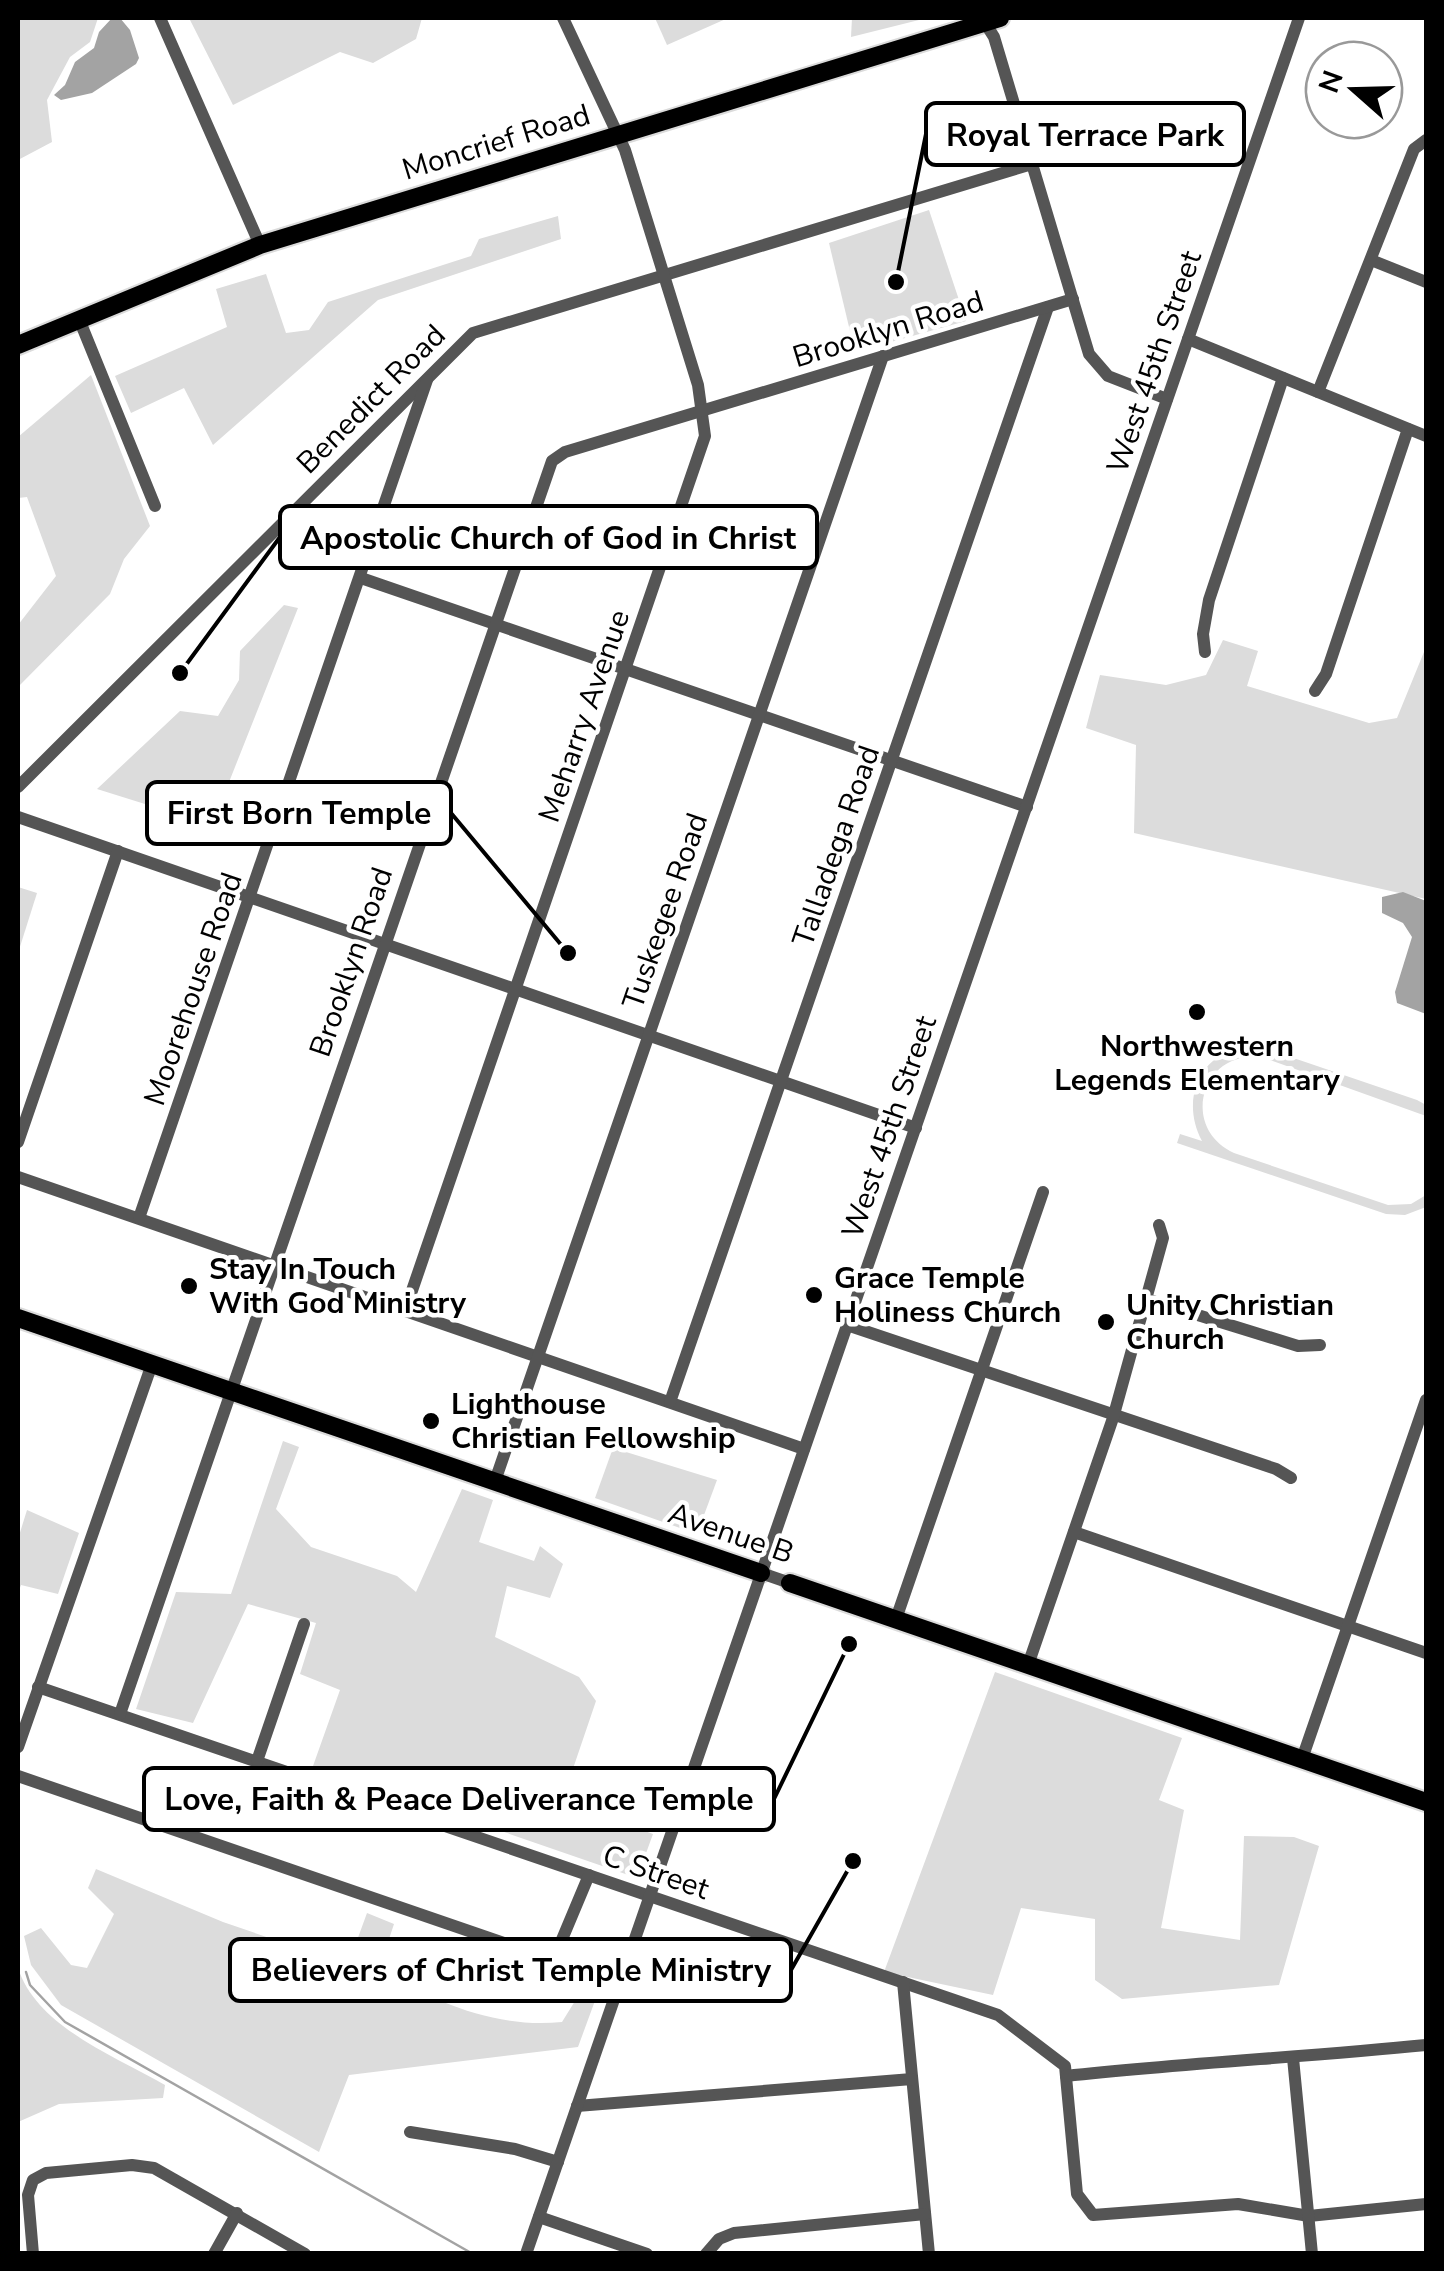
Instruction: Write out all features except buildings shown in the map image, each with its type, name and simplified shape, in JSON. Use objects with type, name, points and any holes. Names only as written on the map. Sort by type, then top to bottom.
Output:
[{"type":"main road","name":"Moncrief Road","points":[[18,345],[260,246],[989,19]]},
{"type":"main road","name":"Avenue B","points":[[18,1318],[761,1572]]},
{"type":"main road","name":"Avenue B","points":[[790,1583],[1426,1802]]},
{"type":"street","points":[[160,18],[260,246]]},
{"type":"street","name":"Meharry Avenue","points":[[405,1311],[704,446],[704,410],[664,276],[616,134],[563,18]]},
{"type":"street","name":"West 45th Street","points":[[526,2254],[1300,18]]},
{"type":"street","points":[[989,19],[1089,354],[1100,370],[1167,398]]},
{"type":"street","points":[[1318,392],[1414,149],[1425,140]]},
{"type":"street","name":"Benedict Road","points":[[18,787],[480,330],[1032,164]]},
{"type":"street","points":[[1371,260],[1426,282]]},
{"type":"street","name":"Brooklyn Road","points":[[120,1714],[552,461],[565,452],[1073,299]]},
{"type":"street","name":"Talladega Road","points":[[670,1402],[1048,307]]},
{"type":"street","points":[[79,318],[155,506]]},
{"type":"street","points":[[1188,339],[1426,436]]},
{"type":"street","name":"Tuskegee Road","points":[[495,1481],[882,356]]},
{"type":"street","name":"Moorehouse Road","points":[[139,1218],[428,378]]},
{"type":"street","points":[[1205,652],[1203,634],[1209,600],[1284,378]]},
{"type":"street","points":[[1315,690],[1326,674],[1408,428]]},
{"type":"street","points":[[361,578],[1026,806]]},
{"type":"street","points":[[18,817],[916,1128]]},
{"type":"street","points":[[18,1142],[118,852]]},
{"type":"street","points":[[18,1177],[804,1449]]},
{"type":"street","points":[[896,1619],[1043,1192]]},
{"type":"street","points":[[1028,1664],[1113,1418],[1163,1238],[1159,1225]]},
{"type":"street","points":[[1146,1299],[1298,1346],[1320,1345]]},
{"type":"street","points":[[847,1324],[1113,1418],[1276,1469],[1290,1478]]},
{"type":"street","points":[[18,1747],[152,1364]]},
{"type":"street","points":[[1302,1759],[1426,1400]]},
{"type":"street","points":[[1074,1532],[1426,1653]]},
{"type":"street","name":"Avenue B","points":[[761,1572],[790,1583]]},
{"type":"street","points":[[257,1761],[304,1624]]},
{"type":"street","name":"C Street","points":[[38,1687],[998,2015],[1057,2056],[1066,2076]]},
{"type":"street","points":[[18,1776],[530,1952],[558,1949],[589,1875]]},
{"type":"street","points":[[903,1982],[929,2254]]},
{"type":"street","points":[[1426,2045],[1293,2058],[1213,2060],[1066,2076],[1076,2194],[1085,2210],[1102,2217],[1238,2204],[1309,2216],[1426,2204]]},
{"type":"street","points":[[1293,2058],[1312,2254]]},
{"type":"street","points":[[577,2106],[599,2108],[912,2080]]},
{"type":"street","points":[[410,2132],[516,2149],[558,2162]]},
{"type":"street","points":[[34,2254],[28,2195],[33,2180],[46,2173],[144,2166],[166,2173],[306,2254]]},
{"type":"street","points":[[214,2254],[237,2212]]},
{"type":"street","points":[[706,2254],[719,2239],[734,2233],[925,2214]]},
{"type":"street","points":[[539,2217],[647,2254]]},
{"type":"shaded area","points":[[18,18],[98,18],[90,42],[70,57],[47,100],[52,142],[18,160]]},
{"type":"shaded area","points":[[112,18],[120,18],[130,30],[139,58],[136,64],[92,93],[61,100],[54,95],[65,85],[75,62],[94,48],[99,32]]},
{"type":"shaded area","points":[[189,18],[422,18],[416,39],[373,63],[340,52],[233,105]]},
{"type":"shaded area","points":[[655,18],[728,18],[667,45]]},
{"type":"shaded area","points":[[852,18],[918,18],[919,20],[851,37]]},
{"type":"shaded area","points":[[929,210],[966,321],[855,352],[829,243]]},
{"type":"shaded area","points":[[558,216],[561,239],[378,300],[213,445],[184,388],[131,413],[115,376],[227,327],[216,289],[266,274],[286,333],[309,330],[328,302],[471,256],[479,239]]},
{"type":"shaded area","points":[[91,375],[150,526],[124,559],[110,594],[18,687],[18,625],[56,576],[27,497],[18,498],[18,437]]},
{"type":"shaded area","points":[[284,605],[298,608],[212,825],[97,789],[180,711],[218,716],[239,680],[240,651]]},
{"type":"shaded area","points":[[1223,640],[1258,651],[1247,686],[1369,723],[1397,718],[1426,647],[1426,899],[1134,833],[1136,745],[1086,728],[1100,675],[1166,685],[1206,675]]},
{"type":"shaded area","points":[[18,887],[37,893],[18,953]]},
{"type":"shaded area","points":[[1403,892],[1426,901],[1426,1014],[1397,1003],[1395,992],[1412,937],[1403,923],[1382,913],[1382,897]]},
{"type":"shaded area","points":[[1261,1047],[1417,1100],[1426,1105],[1426,1116],[1267,1059],[1245,1057],[1228,1063],[1214,1075],[1206,1090],[1206,1125],[1216,1141],[1234,1153],[1388,1205],[1411,1204],[1426,1195],[1426,1207],[1405,1215],[1386,1214],[1177,1143],[1180,1134],[1202,1141],[1195,1123],[1195,1089],[1212,1062],[1225,1053]]},
{"type":"shaded area","points":[[283,1441],[299,1447],[276,1509],[311,1547],[397,1576],[416,1592],[462,1489],[493,1500],[479,1542],[534,1561],[540,1546],[563,1564],[550,1598],[507,1586],[495,1637],[579,1677],[596,1701],[562,1801],[653,1834],[637,1878],[313,1766],[340,1690],[300,1674],[316,1623],[248,1604],[193,1723],[136,1709],[176,1592],[231,1594]]},
{"type":"shaded area","points":[[613,1448],[717,1480],[697,1534],[595,1498]]},
{"type":"shaded area","points":[[27,1510],[79,1533],[58,1594],[21,1585],[18,1593],[18,1539]]},
{"type":"shaded area","points":[[995,1672],[1182,1738],[1159,1800],[1184,1810],[1161,1928],[1240,1940],[1244,1836],[1294,1837],[1319,1846],[1279,1985],[1122,1999],[1095,1980],[1095,1919],[1021,1908],[993,1995],[884,1972]]},
{"type":"shaded area","points":[[96,1869],[223,1922],[348,1965],[367,1913],[394,1924],[379,1969],[444,2002],[490,2017],[562,2022],[580,1993],[596,1998],[578,2047],[349,2075],[319,2152],[61,2005],[31,1965],[24,1936],[41,1928],[71,1965],[87,1968],[114,1914],[88,1888]]},
{"type":"shaded area","points":[[18,1968],[42,2007],[80,2038],[165,2085],[163,2098],[59,2104],[18,2122]]},
{"type":"waterway","points":[[26,1972],[30,1985],[65,2022],[473,2254]]},
{"type":"place","name":"Royal Terrace Park","points":[[896,282]]},
{"type":"place","name":"Apostolic Church of God in Christ","points":[[180,673]]},
{"type":"place","name":"First Born Temple","points":[[568,953]]},
{"type":"place","name":"Northwestern Legends Elementary","points":[[1197,1012]]},
{"type":"place","name":"Stay In Touch With God Ministry","points":[[189,1286]]},
{"type":"place","name":"Grace Temple Holiness Church","points":[[814,1295]]},
{"type":"place","name":"Unity Christian Church","points":[[1106,1322]]},
{"type":"place","name":"Lighthouse Christian Fellowship","points":[[431,1421]]},
{"type":"place","name":"Love, Faith & Peace Deliverance Temple","points":[[849,1644]]},
{"type":"place","name":"Believers of Christ Temple Ministry","points":[[853,1861]]}]
